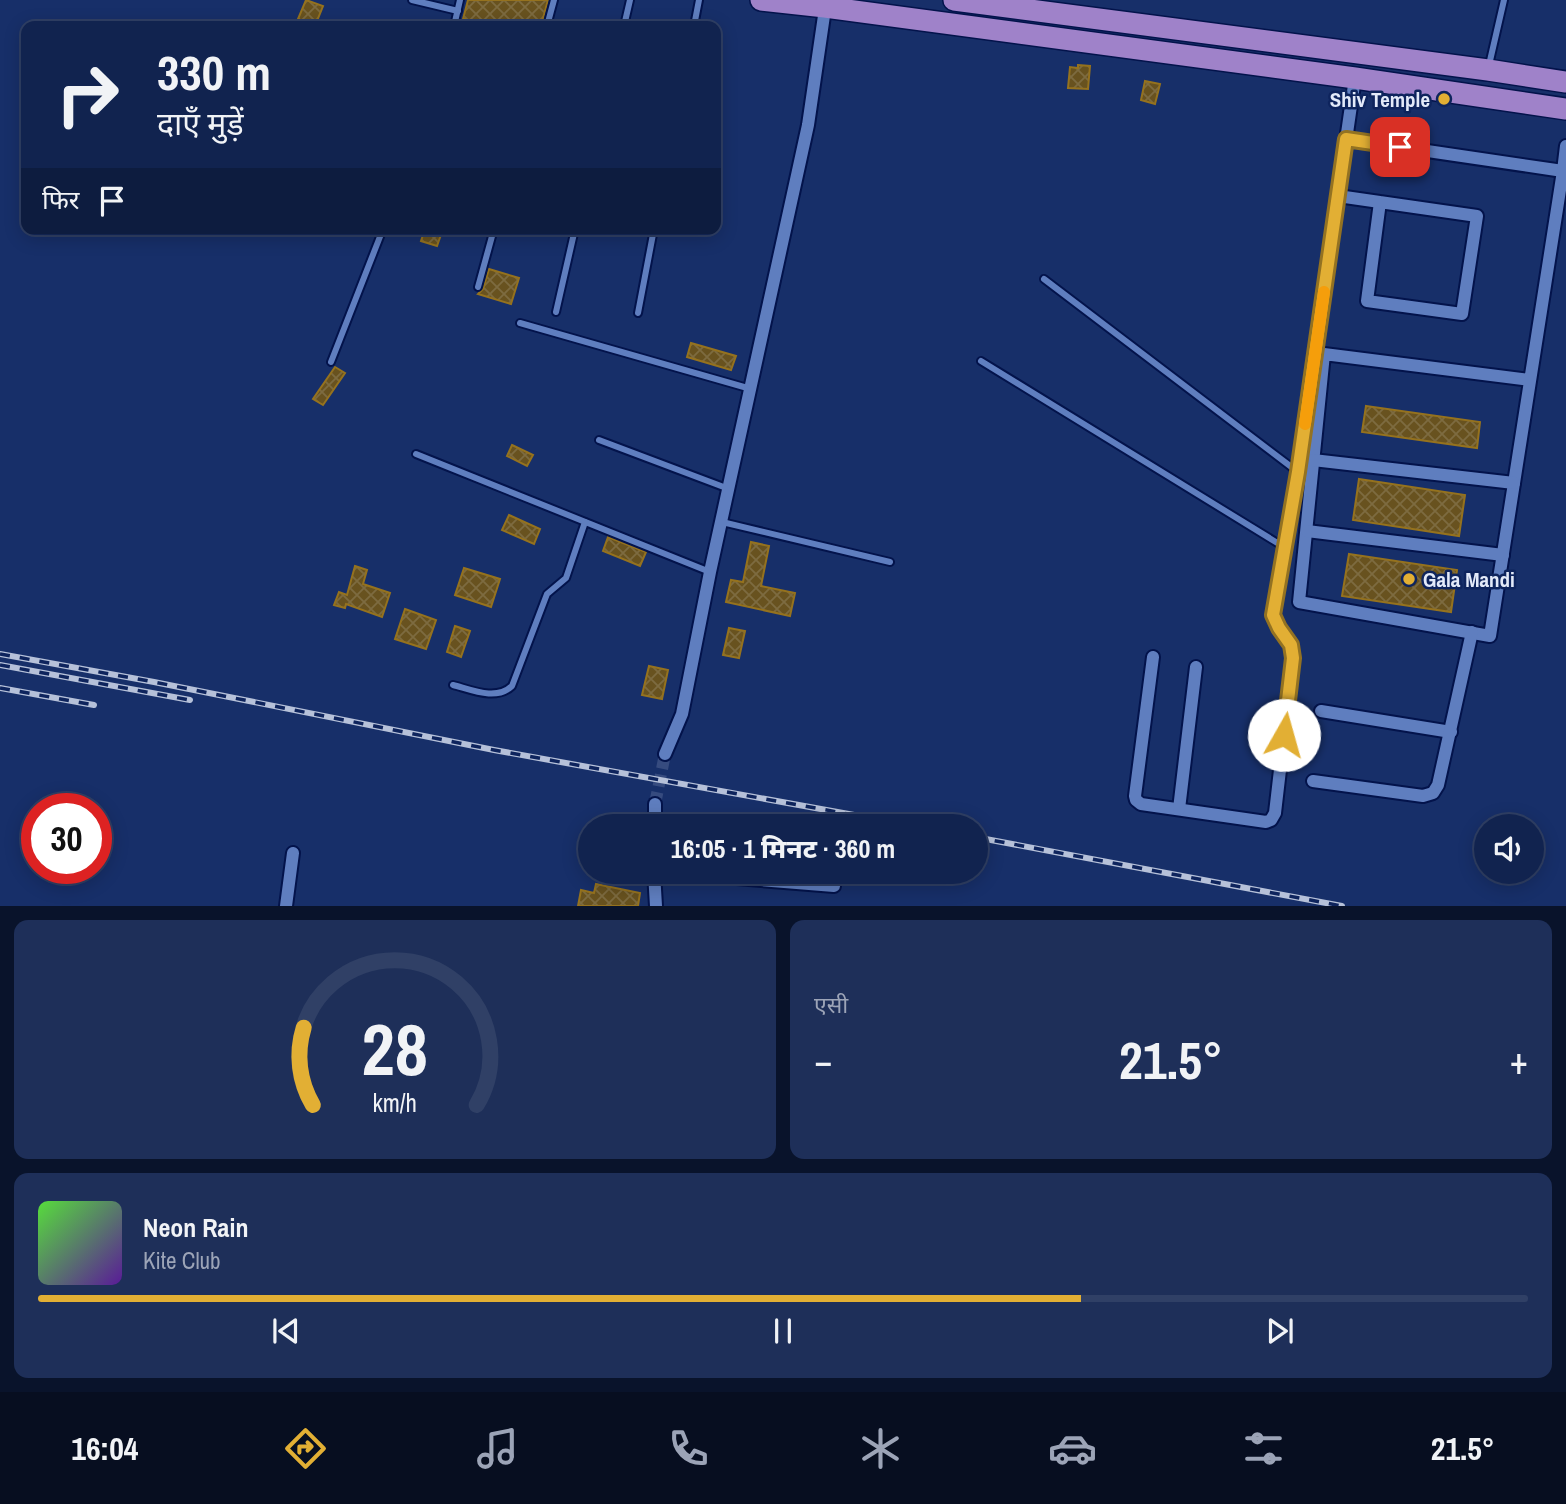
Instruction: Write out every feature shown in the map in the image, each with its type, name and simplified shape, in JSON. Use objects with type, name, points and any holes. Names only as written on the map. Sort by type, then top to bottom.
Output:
[{"type":"main road","points":[[761,0],[826,4],[1566,109]]},
{"type":"main road","points":[[954,0],[1566,82]]},
{"type":"street","points":[[665,754],[682,714],[710,572],[808,125],[826,4]]},
{"type":"street","points":[[1153,657],[1135,796],[1138,802],[1266,822],[1271,820],[1293,658],[1291,645],[1273,615],[1298,472],[1354,78]]},
{"type":"street","points":[[1346,139],[1563,171]]},
{"type":"street","points":[[1530,380],[1324,354],[1300,602],[1490,636],[1563,171],[1566,146]]},
{"type":"street","points":[[1338,196],[1380,202],[1478,216],[1462,314],[1367,301],[1380,202]]},
{"type":"street","points":[[1313,460],[1514,483]]},
{"type":"street","points":[[1307,531],[1503,555]]},
{"type":"street","points":[[1313,780],[1423,796],[1433,793],[1438,785],[1451,732],[1472,632]]},
{"type":"street","points":[[1179,809],[1196,667]]},
{"type":"street","points":[[1321,711],[1451,732]]},
{"type":"street","points":[[655,804],[655,814]]},
{"type":"street","points":[[286,905],[293,853]]},
{"type":"street","points":[[655,884],[656,905]]},
{"type":"street","points":[[809,884],[834,886]]},
{"type":"lane","points":[[412,0],[432,2],[458,11]]},
{"type":"lane","points":[[455,21],[460,0]]},
{"type":"lane","points":[[548,21],[554,0]]},
{"type":"lane","points":[[625,21],[630,0]]},
{"type":"lane","points":[[695,21],[699,0]]},
{"type":"lane","points":[[1488,70],[1504,0]]},
{"type":"lane","points":[[331,362],[381,235]]},
{"type":"lane","points":[[478,287],[492,235]]},
{"type":"lane","points":[[556,312],[574,235]]},
{"type":"lane","points":[[638,313],[653,235]]},
{"type":"lane","points":[[1045,279],[1298,472]]},
{"type":"lane","points":[[520,323],[751,388]]},
{"type":"lane","points":[[981,361],[1284,547]]},
{"type":"lane","points":[[599,440],[729,489]]},
{"type":"lane","points":[[416,454],[710,572]]},
{"type":"lane","points":[[453,685],[494,695],[512,686],[547,594],[566,578],[585,522]]},
{"type":"lane","points":[[722,522],[890,562]]},
{"type":"building","points":[[306,0],[323,6],[317,21],[298,19]]},
{"type":"building","points":[[468,0],[548,0],[542,21],[463,19]]},
{"type":"building","points":[[1078,65],[1090,66],[1088,89],[1068,88],[1070,67],[1078,68]]},
{"type":"building","points":[[1145,81],[1160,84],[1155,104],[1141,100]]},
{"type":"building","points":[[423,235],[441,235],[437,246],[421,241]]},
{"type":"building","points":[[489,269],[519,278],[511,304],[478,294],[483,289]]},
{"type":"building","points":[[691,343],[736,356],[731,370],[687,357]]},
{"type":"building","points":[[335,367],[345,373],[323,405],[313,399]]},
{"type":"building","points":[[1366,406],[1480,422],[1477,448],[1362,432]]},
{"type":"building","points":[[512,445],[533,455],[527,466],[507,456]]},
{"type":"building","points":[[1359,479],[1465,495],[1459,536],[1353,520]]},
{"type":"building","points":[[509,515],[540,529],[534,544],[502,530]]},
{"type":"building","points":[[608,537],[646,552],[640,566],[603,551]]},
{"type":"building","points":[[751,542],[769,546],[761,586],[795,593],[790,616],[726,602],[731,580],[743,582]]},
{"type":"building","points":[[1349,554],[1457,570],[1451,612],[1342,596]]},
{"type":"building","points":[[355,566],[367,570],[363,584],[390,593],[382,617],[346,604],[345,608],[334,605],[339,592],[347,595]]},
{"type":"building","points":[[464,568],[500,579],[491,607],[455,595]]},
{"type":"building","points":[[405,609],[436,620],[426,649],[395,639]]},
{"type":"building","points":[[455,626],[470,631],[461,657],[447,652]]},
{"type":"building","points":[[729,628],[745,631],[739,658],[723,655]]},
{"type":"building","points":[[649,666],[668,670],[662,699],[642,695]]},
{"type":"building","points":[[596,884],[640,893],[638,906],[578,906],[581,890],[594,893]]},
{"type":"tunnel","points":[[655,804],[665,754]]},
{"type":"railway","points":[[0,654],[494,750],[849,814]]},
{"type":"railway","points":[[0,665],[190,700]]},
{"type":"railway","points":[[0,688],[94,705]]},
{"type":"railway","points":[[988,839],[1342,906]]},
{"type":"slow traffic","points":[[1305,424],[1324,292]]},
{"type":"place","name":"Shiv Temple","points":[[1444,99]]},
{"type":"place","name":"Gala Mandi","points":[[1409,579]]},
{"type":"route","points":[[1284,735],[1293,658],[1291,645],[1273,615],[1298,472],[1346,139],[1400,147]]}]
